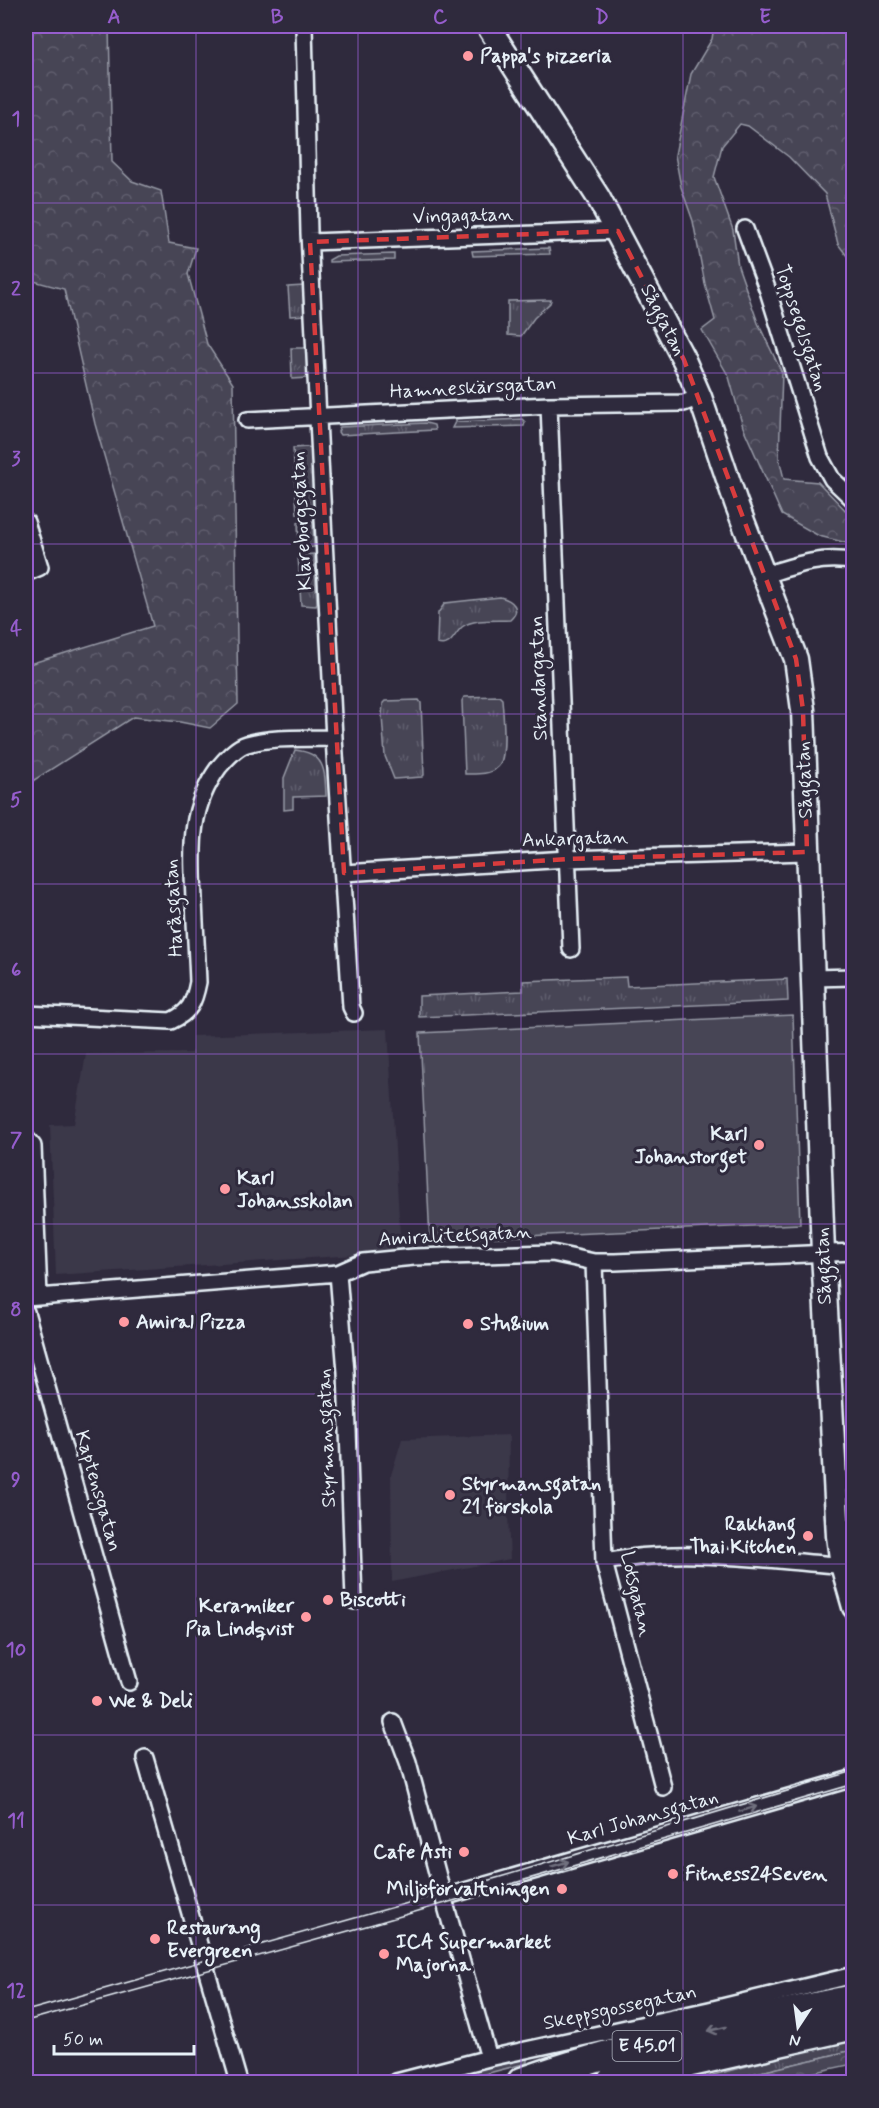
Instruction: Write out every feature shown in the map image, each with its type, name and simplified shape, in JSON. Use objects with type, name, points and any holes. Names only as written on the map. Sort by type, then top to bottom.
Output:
[{"type":"highway","name":"E 45.01","points":[[522,2082],[596,2059],[677,2038],[854,2000]]},
{"type":"highway","name":"E 45.01","points":[[611,2082],[854,2025]]},
{"type":"street","name":"Klareborgsgatan","points":[[304,26],[310,242],[334,738],[351,1007],[354,1013]]},
{"type":"street","name":"Såggatan","points":[[488,26],[589,181],[618,231],[684,360],[796,659],[803,710],[823,1253],[837,1527],[848,1566],[854,1607]]},
{"type":"street","name":"Toppsegelsgatan","points":[[745,229],[768,291],[820,457],[832,479],[854,500]]},
{"type":"street","name":"Vingagatan","points":[[310,242],[618,231]]},
{"type":"street","name":"Hamneskärsgatan","points":[[247,420],[549,405],[684,403],[699,397]]},
{"type":"street","name":"Standargatan","points":[[549,405],[571,949]]},
{"type":"street","points":[[26,522],[40,567],[26,573]]},
{"type":"street","points":[[765,575],[795,565],[825,560],[854,562]]},
{"type":"street","name":"Haråsgatan","points":[[26,1014],[171,1021],[184,1015],[194,1000],[198,982],[192,851],[194,824],[201,798],[211,779],[227,757],[245,744],[273,740],[334,738]]},
{"type":"street","name":"Ankargatan","points":[[344,873],[567,859],[807,852]]},
{"type":"street","points":[[813,978],[854,977]]},
{"type":"street","points":[[26,1138],[33,1146],[32,1297]]},
{"type":"street","name":"Amiralitetsgatan","points":[[32,1297],[338,1274],[363,1262],[414,1257],[552,1253],[594,1262],[854,1252]]},
{"type":"street","name":"Lotsgatan","points":[[594,1262],[604,1562],[663,1787]]},
{"type":"street","name":"Styrmansgatan","points":[[338,1274],[346,1372],[354,1601]]},
{"type":"street","name":"Kaptensgatan","points":[[26,1312],[129,1682]]},
{"type":"street","points":[[604,1562],[628,1557],[682,1555],[848,1566]]},
{"type":"street","points":[[393,1722],[408,1762],[489,2058]]},
{"type":"street","points":[[145,1758],[239,2082]]},
{"type":"street","name":"Karl Johansgatan","points":[[444,1897],[854,1778]]},
{"type":"street","name":"Skeppsgossegatan","points":[[396,2082],[489,2058],[698,2013],[854,1975]]},
{"type":"highlighted area","points":[[618,231],[684,360],[796,659],[803,710],[807,852],[567,859],[344,873],[310,242]]},
{"type":"shaded area","name":"Karl Johansskolan","points":[[388,1029],[401,1252],[56,1275],[50,1125],[74,1124],[86,1054],[192,1053],[192,1036]]},
{"type":"shaded area","name":"Styrmansgatan 21 förskola","points":[[509,1435],[510,1559],[392,1582],[391,1475],[402,1439]]},
{"type":"green space","points":[[26,26],[109,26],[112,162],[132,181],[161,191],[169,243],[196,248],[188,274],[207,344],[233,384],[238,704],[210,728],[133,717],[34,780],[26,790],[26,665],[153,626],[95,424],[64,289],[26,279]]},
{"type":"green space","points":[[714,26],[853,26],[853,264],[838,244],[825,194],[789,157],[748,126],[740,124],[722,146],[714,177],[733,230],[738,266],[758,323],[782,373],[779,458],[784,479],[818,482],[851,516],[851,544],[819,536],[782,515],[743,427],[729,377],[702,330],[715,320],[705,284],[693,221],[681,187],[675,155],[691,74],[712,39]]},
{"type":"green space","points":[[549,248],[550,254],[473,256],[472,251]]},
{"type":"green space","points":[[394,254],[394,260],[329,262],[336,256]]},
{"type":"green space","points":[[304,286],[306,315],[290,316],[288,287]]},
{"type":"green space","points":[[551,300],[521,336],[508,335],[508,301]]},
{"type":"green space","points":[[291,348],[306,348],[308,378],[292,379]]},
{"type":"green space","points":[[522,419],[525,422],[524,426],[452,428],[455,422]]},
{"type":"green space","points":[[426,423],[434,425],[435,430],[340,435],[338,432],[340,427]]},
{"type":"green space","points":[[308,447],[311,449],[315,513],[297,514],[293,448]]},
{"type":"green space","points":[[313,521],[314,547],[299,548],[298,522]]},
{"type":"green space","points":[[314,554],[317,603],[316,606],[301,605],[298,555]]},
{"type":"green space","points":[[500,597],[509,600],[516,609],[510,620],[473,622],[462,627],[446,644],[437,644],[438,613],[445,603]]},
{"type":"green space","points":[[499,696],[502,699],[504,724],[501,762],[498,767],[483,774],[465,774],[462,701],[464,697]]},
{"type":"green space","points":[[419,700],[424,775],[394,779],[385,756],[383,703],[385,701]]},
{"type":"green space","points":[[295,750],[318,759],[324,771],[326,796],[293,797],[293,809],[284,810],[284,778]]},
{"type":"green space","points":[[626,977],[627,986],[787,979],[788,1001],[419,1017],[419,996],[523,991],[523,981]]},
{"type":"green space","name":"Karl Johanstorget","points":[[793,1015],[800,1224],[430,1240],[420,1033]]},
{"type":"green space","points":[[853,2040],[853,2050],[740,2077],[735,2082],[687,2082],[792,2054]]},
{"type":"green space","points":[[853,2050],[853,2064],[770,2082],[735,2082],[740,2077]]},
{"type":"green space","points":[[527,2058],[527,2063],[454,2082],[427,2082]]},
{"type":"tram line","points":[[26,2011],[500,1877],[854,1771]]},
{"type":"tram line","points":[[26,2021],[377,1923],[854,1784]]},
{"type":"place","name":"Pappa's pizzeria","points":[[468,56]]},
{"type":"place","name":"Karl Johanstorget","points":[[759,1145]]},
{"type":"place","name":"Karl Johansskolan","points":[[225,1189]]},
{"type":"place","name":"Amiral Pizza","points":[[124,1322]]},
{"type":"place","name":"Stu&ium","points":[[468,1324]]},
{"type":"place","name":"Styrmansgatan 21 förskola","points":[[450,1495]]},
{"type":"place","name":"Rakhang Thai Kitchen","points":[[808,1536]]},
{"type":"place","name":"Biscotti","points":[[328,1600]]},
{"type":"place","name":"Keramiker Pia Lindqvist","points":[[306,1617]]},
{"type":"place","name":"We & Deli","points":[[97,1701]]},
{"type":"place","name":"Cafe Asti","points":[[464,1852]]},
{"type":"place","name":"Fitness24Seven","points":[[673,1874]]},
{"type":"place","name":"Miljöförvaltningen","points":[[562,1889]]},
{"type":"place","name":"Restaurang Evergreen","points":[[155,1939]]},
{"type":"place","name":"ICA Supermarket Majorna","points":[[384,1954]]}]
